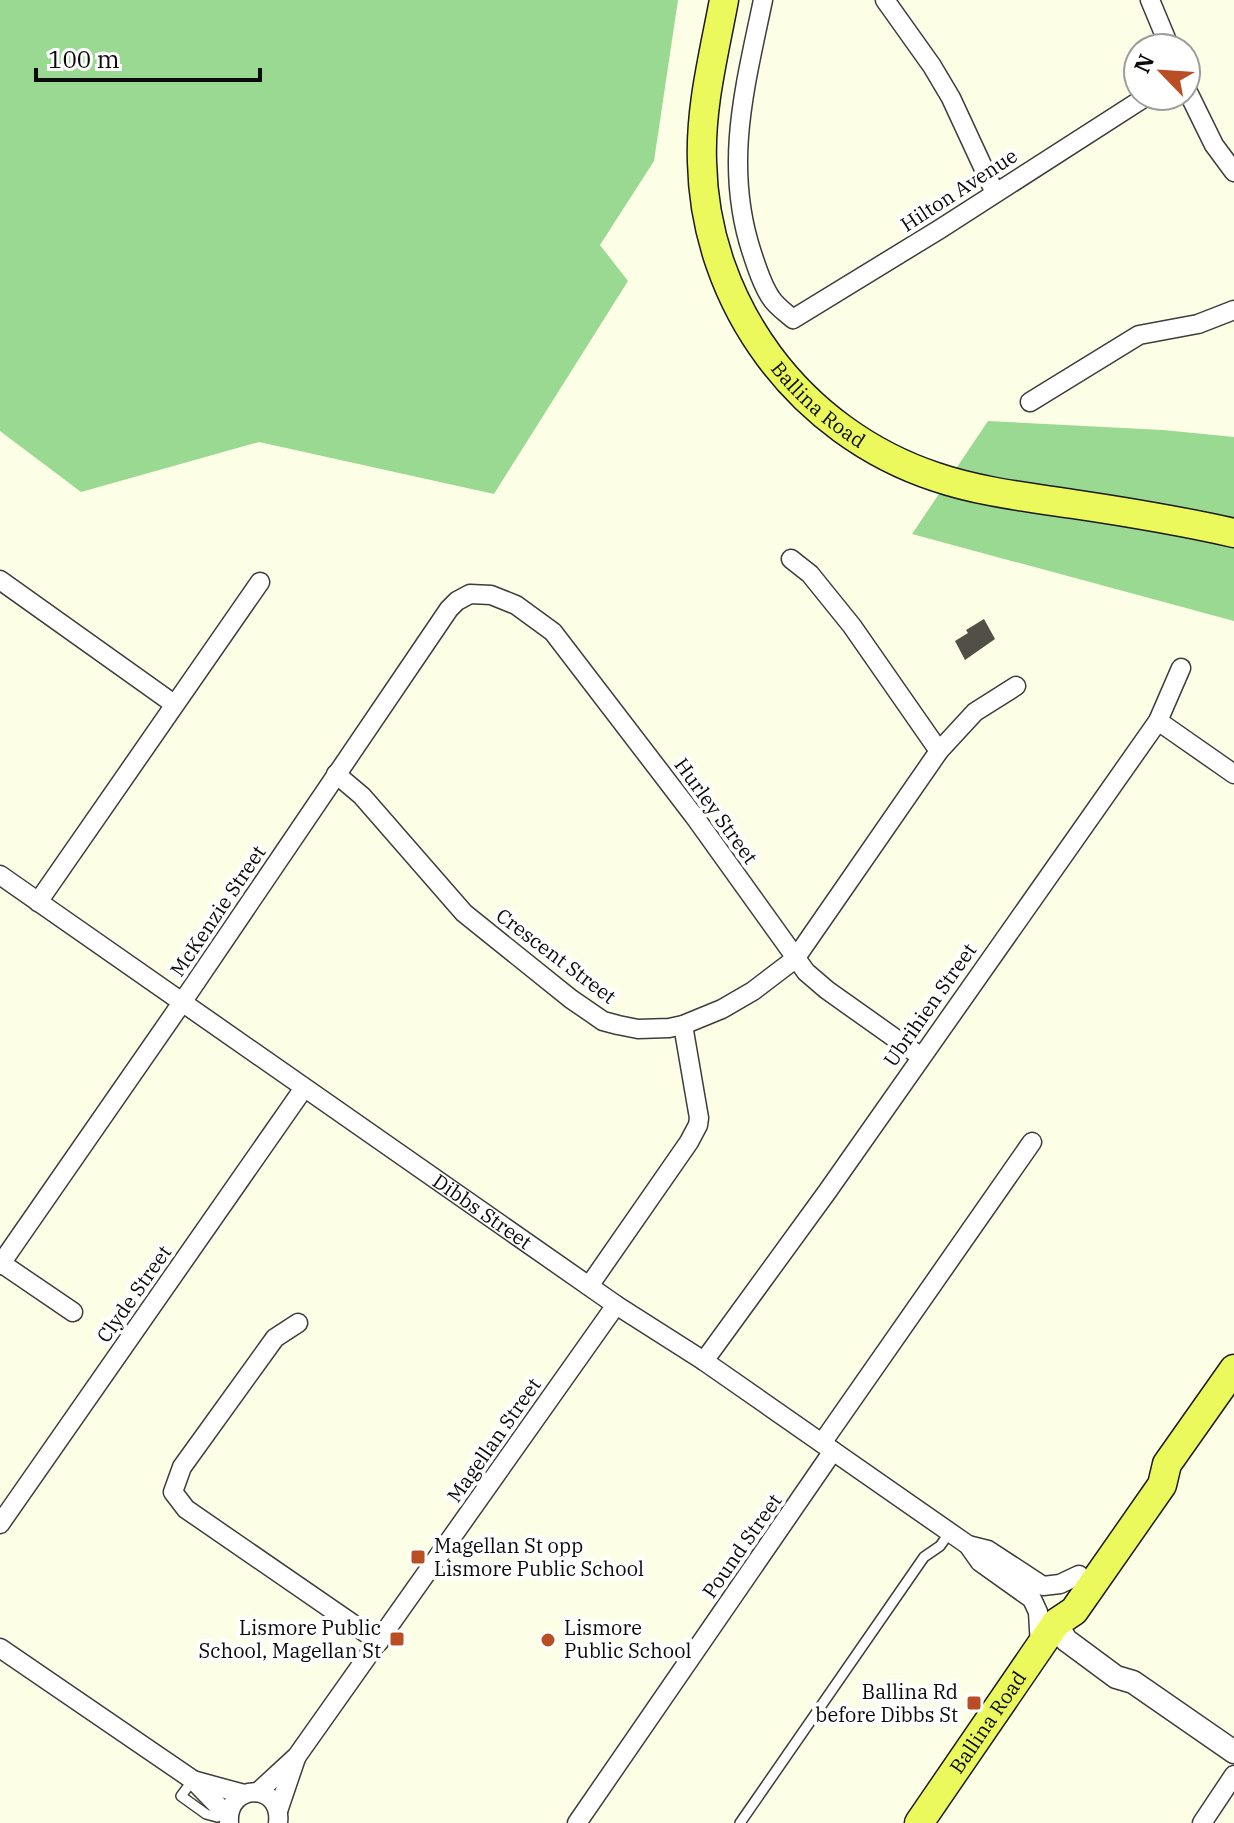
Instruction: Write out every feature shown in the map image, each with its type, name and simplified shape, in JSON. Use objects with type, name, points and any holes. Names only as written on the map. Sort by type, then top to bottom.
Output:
[{"type":"main road","name":"Ballina Road","points":[[724,0],[704,110],[701,160],[708,221],[722,275],[737,308],[764,353],[799,393],[865,444],[937,478],[1020,496],[1234,533]]},
{"type":"main road","name":"Ballina Road","points":[[1056,1623],[1060,1601],[1149,1476],[1167,1464],[1234,1369]]},
{"type":"main road","name":"Ballina Road","points":[[919,1823],[1056,1623],[1074,1611],[1162,1485],[1167,1464]]},
{"type":"street","name":"Hilton Avenue","points":[[763,0],[742,101],[736,173],[743,222],[757,270],[771,299],[793,319],[865,277],[1122,112]]},
{"type":"street","points":[[885,0],[951,98],[995,193]]},
{"type":"street","points":[[1150,0],[1163,32]]},
{"type":"street","points":[[1198,112],[1214,145],[1234,172]]},
{"type":"street","points":[[1030,402],[1139,335],[1198,324],[1234,310]]},
{"type":"street","points":[[791,559],[810,574],[852,626],[939,751]]},
{"type":"street","points":[[0,580],[174,704]]},
{"type":"street","points":[[38,902],[260,582]]},
{"type":"street","name":"McKenzie Street","points":[[1,1264],[449,609],[463,597],[479,593]]},
{"type":"street","name":"Hurley Street","points":[[479,593],[516,605],[553,632],[694,816],[795,959],[827,990],[920,1056]]},
{"type":"street","name":"Ubrihien Street","points":[[704,1361],[827,1192],[1158,721],[1181,668]]},
{"type":"street","name":"Crescent Street","points":[[336,774],[362,796],[464,913],[578,1005],[603,1021],[629,1028],[683,1025],[722,1009],[753,991],[795,959],[939,751],[975,712],[1016,686]]},
{"type":"street","points":[[1158,721],[1234,774]]},
{"type":"street","name":"Dibbs Street","points":[[0,875],[181,1004],[968,1545],[980,1562],[1032,1599],[1038,1612],[1040,1647]]},
{"type":"street","points":[[589,1286],[698,1125],[683,1025]]},
{"type":"street","name":"Clyde Street","points":[[0,1524],[304,1088]]},
{"type":"street","name":"Pound Street","points":[[577,1823],[1032,1142]]},
{"type":"street","points":[[1,1264],[73,1312]]},
{"type":"street","name":"Magellan Street","points":[[227,1817],[233,1803],[251,1793],[297,1756],[616,1305]]},
{"type":"street","points":[[298,1323],[275,1338],[178,1473],[173,1492],[186,1509],[379,1642]]},
{"type":"street","name":"Dibbs Street","points":[[968,1545],[988,1550],[1043,1586],[1060,1584],[1079,1575]]},
{"type":"street","points":[[1056,1623],[1074,1628],[1124,1666],[1133,1682],[1234,1752]]},
{"type":"street","points":[[0,1648],[193,1780],[227,1817]]},
{"type":"street","name":"Magellan Street","points":[[279,1819],[297,1756]]},
{"type":"street","points":[[1202,1823],[1234,1775]]},
{"type":"street","points":[[193,1780],[271,1799],[279,1819]]},
{"type":"lane","points":[[740,1823],[924,1557],[940,1546],[950,1532]]},
{"type":"green space","points":[[0,0],[678,0],[654,161],[600,245],[628,281],[494,494],[259,442],[81,492],[0,431]]},
{"type":"green space","points":[[988,421],[1234,437],[1234,621],[912,534]]},
{"type":"building","points":[[984,619],[995,639],[965,660],[955,641]]},
{"type":"place","name":"Magellan St opp Lismore Public School","points":[[418,1557]]},
{"type":"place","name":"Lismore Public School, Magellan St","points":[[397,1639]]},
{"type":"place","name":"Lismore Public School","points":[[548,1640]]},
{"type":"place","name":"Ballina Rd before Dibbs St","points":[[974,1703]]}]
